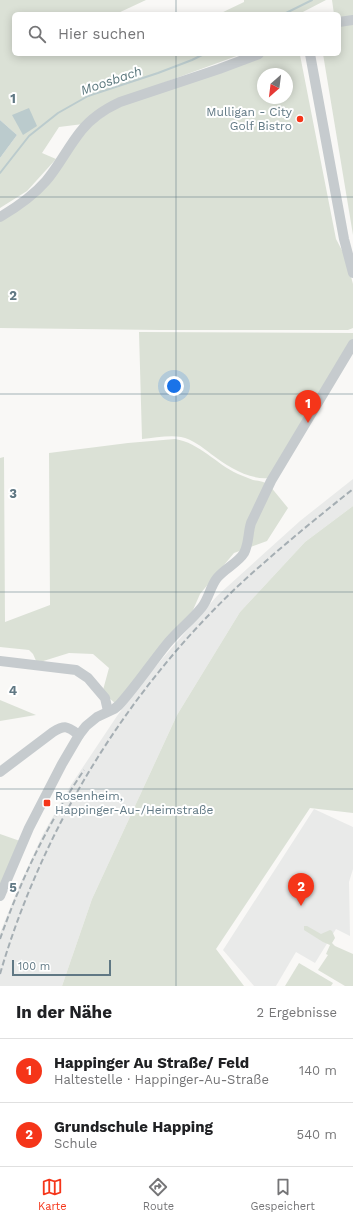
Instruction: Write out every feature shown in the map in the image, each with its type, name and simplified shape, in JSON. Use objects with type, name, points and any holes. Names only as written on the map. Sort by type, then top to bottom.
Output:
[{"type":"street","points":[[341,22],[353,20]]},
{"type":"street","points":[[0,217],[26,200],[38,190],[53,172],[81,130],[107,108],[120,102],[219,69],[253,56]]},
{"type":"street","points":[[310,56],[344,239],[353,273]]},
{"type":"street","points":[[0,896],[29,828],[62,764],[79,735],[86,726],[97,717],[119,705],[167,644],[202,607],[208,598],[211,587],[218,577],[236,562],[244,552],[251,523],[271,481],[353,344]]},
{"type":"street","points":[[0,661],[76,670],[88,678],[106,698],[108,711]]},
{"type":"street","points":[[0,772],[42,739],[61,727],[68,728],[79,735]]},
{"type":"shaded area","points":[[0,0],[146,0],[120,12],[12,12],[12,56],[237,56],[111,102],[83,124],[59,127],[42,153],[56,159],[27,191],[0,208],[0,158],[17,135],[0,120]]},
{"type":"shaded area","points":[[244,0],[326,0],[303,12],[223,12],[244,2]]},
{"type":"shaded area","points":[[332,0],[353,0],[353,17],[341,19],[341,12],[334,12]]},
{"type":"shaded area","points":[[353,23],[353,235],[323,56],[341,56],[341,25]]},
{"type":"shaded area","points":[[262,56],[300,56],[336,239],[346,258],[353,284],[353,328],[348,330],[160,330],[0,328],[0,219],[23,206],[91,125],[120,105]]},
{"type":"shaded area","points":[[29,108],[37,126],[23,135],[12,115]]},
{"type":"shaded area","points":[[0,120],[17,135],[0,158]]},
{"type":"shaded area","points":[[139,332],[353,333],[353,341],[269,478],[261,478],[253,477],[238,471],[197,444],[185,438],[172,436],[142,439]]},
{"type":"shaded area","points":[[175,439],[184,441],[200,449],[238,474],[253,480],[264,482],[270,486],[288,508],[267,541],[234,553],[200,594],[193,610],[116,704],[103,690],[109,668],[93,654],[69,653],[37,663],[33,654],[29,650],[0,647],[0,458],[4,457],[5,622],[50,605],[49,453],[128,443]]},
{"type":"shaded area","points":[[353,479],[353,506],[305,542],[240,612],[177,715],[92,899],[62,986],[0,986],[0,933],[19,886],[43,834],[71,785],[117,716],[148,675],[217,596],[300,521]]},
{"type":"shaded area","points":[[353,506],[353,813],[310,808],[216,949],[244,986],[62,986],[92,899],[177,715],[240,612],[305,542]]},
{"type":"shaded area","points":[[0,700],[36,715],[0,721]]},
{"type":"shaded area","points":[[314,809],[353,827],[353,869],[349,882],[350,936],[336,929],[315,963],[296,952],[276,986],[254,986],[223,950]]},
{"type":"shaded area","points":[[0,834],[20,841],[0,890]]},
{"type":"shaded area","points":[[304,926],[307,926],[321,934],[330,930],[332,931],[335,938],[332,943],[335,946],[353,954],[353,986],[345,986],[318,970],[328,955],[326,954],[330,945],[304,930]]},
{"type":"shaded area","points":[[299,963],[333,983],[331,986],[285,986]]},
{"type":"waterway","name":"Moosbach","points":[[288,12],[312,0]]},
{"type":"waterway","name":"Moosbach","points":[[0,173],[29,136],[58,113],[88,96],[158,73],[200,56]]},
{"type":"railway","points":[[0,974],[18,919],[40,866],[65,814],[94,764],[125,716],[160,670],[198,627],[238,586],[295,536],[353,489]]},
{"type":"railway","points":[[0,939],[17,894],[36,852],[58,811],[84,770]]},
{"type":"place","name":"Mulligan - City Golf Bistro","points":[[300,119]]},
{"type":"place","name":"Happinger Au Straße/ Feld","points":[[308,423]]},
{"type":"place","name":"Rosenheim, Happinger-Au-/Heimstraße","points":[[47,803]]},
{"type":"place","name":"Grundschule Happing","points":[[301,906]]}]
